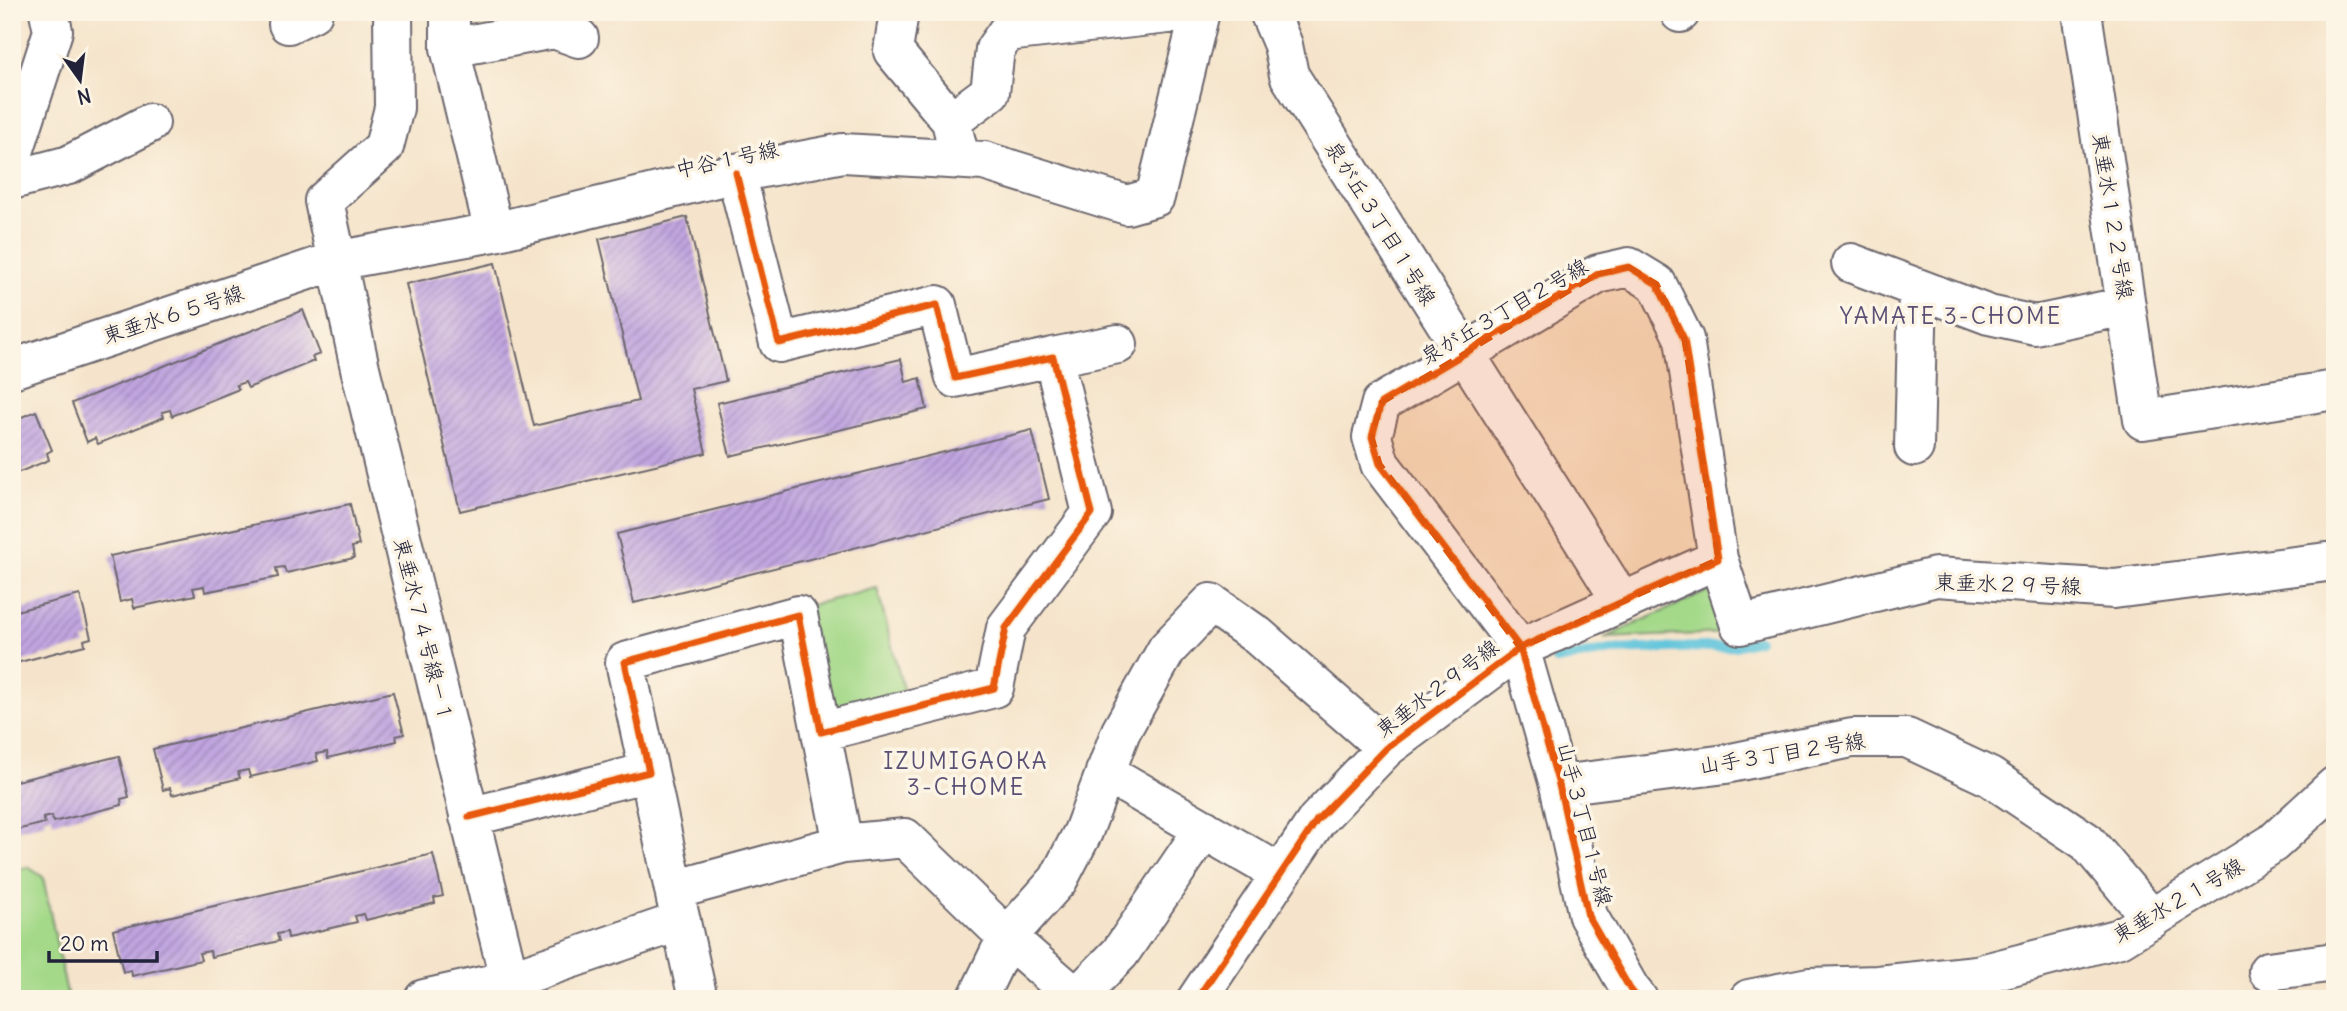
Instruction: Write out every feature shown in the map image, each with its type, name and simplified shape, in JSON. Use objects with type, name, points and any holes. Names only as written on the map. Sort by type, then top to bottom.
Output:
[{"type":"street","points":[[12,158],[20,109],[52,31],[48,12]]},
{"type":"street","name":"東垂水７４号線－１","points":[[393,12],[394,108],[384,147],[324,201],[335,261],[512,989]]},
{"type":"street","points":[[899,12],[893,51],[951,121],[961,160]]},
{"type":"street","points":[[951,121],[990,92],[995,49],[1007,32],[1186,12]]},
{"type":"street","name":"中谷１号線","points":[[335,261],[494,232],[736,173],[843,153],[984,161],[1127,205],[1155,197],[1200,12]]},
{"type":"street","name":"泉が丘３丁目１号線","points":[[1269,12],[1283,45],[1289,75],[1622,602]]},
{"type":"street","name":"東垂水１２２号線","points":[[2082,12],[2143,420],[2335,390]]},
{"type":"street","points":[[494,232],[450,30],[554,29],[579,38]]},
{"type":"street","points":[[12,180],[69,165],[150,123]]},
{"type":"street","points":[[736,173],[779,343],[937,305],[955,378],[1118,344]]},
{"type":"street","name":"東垂水６５号線","points":[[12,369],[335,261]]},
{"type":"street","points":[[1851,263],[1989,315],[2035,325],[2126,306]]},
{"type":"street","name":"泉が丘３丁目２号線","points":[[1520,648],[1380,464],[1372,436],[1381,403],[1598,274],[1629,267],[1657,284],[1684,339],[1718,559]]},
{"type":"street","points":[[1914,447],[1918,289]]},
{"type":"street","points":[[821,732],[994,688],[1006,628],[1092,513],[1053,358]]},
{"type":"street","name":"東垂水２９号線","points":[[1197,999],[1317,820],[1386,748],[1520,648],[1718,559],[1740,625],[1936,578],[2114,589],[2335,561]]},
{"type":"street","points":[[976,999],[1007,937],[1058,880],[1083,832],[1121,731],[1167,649],[1211,603],[1258,636],[1386,748]]},
{"type":"street","points":[[698,999],[625,663],[798,614],[844,844]]},
{"type":"street","name":"山手３丁目１号線","points":[[1520,648],[1559,785],[1588,916],[1630,989],[1639,999]]},
{"type":"street","name":"山手３丁目２号線","points":[[1559,785],[1726,764],[1852,738],[1907,738],[1990,777],[2087,842],[2152,919]]},
{"type":"street","points":[[470,817],[649,772]]},
{"type":"street","points":[[1105,772],[1279,873]]},
{"type":"street","name":"東垂水２１号線","points":[[1749,999],[1809,987],[1878,985],[1977,975],[2120,938],[2273,843],[2335,786]]},
{"type":"street","points":[[424,999],[512,989],[677,905],[844,844],[905,838],[1007,937],[1076,998],[1120,953],[1204,829]]},
{"type":"street","points":[[2267,971],[2335,962]]},
{"type":"highlighted area","points":[[1629,267],[1657,284],[1684,339],[1718,559],[1520,648],[1380,464],[1372,437],[1381,403],[1598,274]]},
{"type":"green space","points":[[1717,587],[1728,633],[1604,638]]},
{"type":"green space","points":[[877,588],[904,693],[843,710],[825,696],[807,606]]},
{"type":"green space","points":[[28,867],[43,877],[68,999],[12,999],[12,870]]},
{"type":"building","points":[[687,217],[726,381],[691,389],[706,453],[460,511],[406,284],[495,263],[534,426],[638,401],[599,239]]},
{"type":"building","points":[[303,310],[320,354],[312,357],[314,361],[248,388],[245,382],[236,385],[239,389],[172,416],[170,410],[162,412],[164,417],[98,444],[95,438],[87,442],[72,403]]},
{"type":"building","points":[[901,359],[906,382],[920,378],[927,409],[730,456],[717,403]]},
{"type":"building","points":[[36,411],[52,450],[47,453],[49,460],[12,475],[12,421]]},
{"type":"building","points":[[1032,430],[1049,499],[634,603],[617,534]]},
{"type":"building","points":[[350,504],[359,545],[352,547],[354,558],[286,573],[284,567],[276,568],[278,577],[205,592],[204,586],[193,588],[195,595],[134,608],[132,599],[120,602],[110,556]]},
{"type":"building","points":[[80,595],[91,638],[84,640],[85,645],[16,663],[12,656],[12,612]]},
{"type":"building","points":[[393,692],[404,734],[396,736],[397,741],[328,758],[327,752],[316,754],[318,761],[250,777],[248,770],[238,772],[240,778],[172,795],[170,788],[163,790],[153,749]]},
{"type":"building","points":[[119,756],[129,797],[121,799],[122,805],[53,822],[52,816],[43,818],[45,823],[12,831],[12,782]]},
{"type":"building","points":[[433,854],[443,896],[434,898],[435,903],[366,920],[364,914],[355,916],[357,922],[288,938],[287,932],[277,934],[279,941],[211,957],[210,951],[199,953],[201,960],[132,976],[131,970],[123,972],[113,930]]},
{"type":"waterway","points":[[1556,660],[1611,650],[1735,646],[1758,640]]},
{"type":"cycle path","points":[[469,817],[649,772],[625,662],[798,615],[821,732],[994,688],[1006,628],[1092,513],[1053,357],[955,378],[937,305],[779,343],[736,173]]},
{"type":"cycle path","points":[[1197,999],[1317,820],[1386,748],[1520,648],[1718,559],[1684,339],[1657,284],[1629,267],[1598,274],[1381,403],[1372,437],[1380,464],[1520,648],[1559,785],[1588,916],[1638,999]]},
{"type":"district","name":"YAMATE 3-CHOME","points":[[1951,315]]},
{"type":"district","name":"IZUMIGAOKA 3-CHOME","points":[[966,773]]}]
